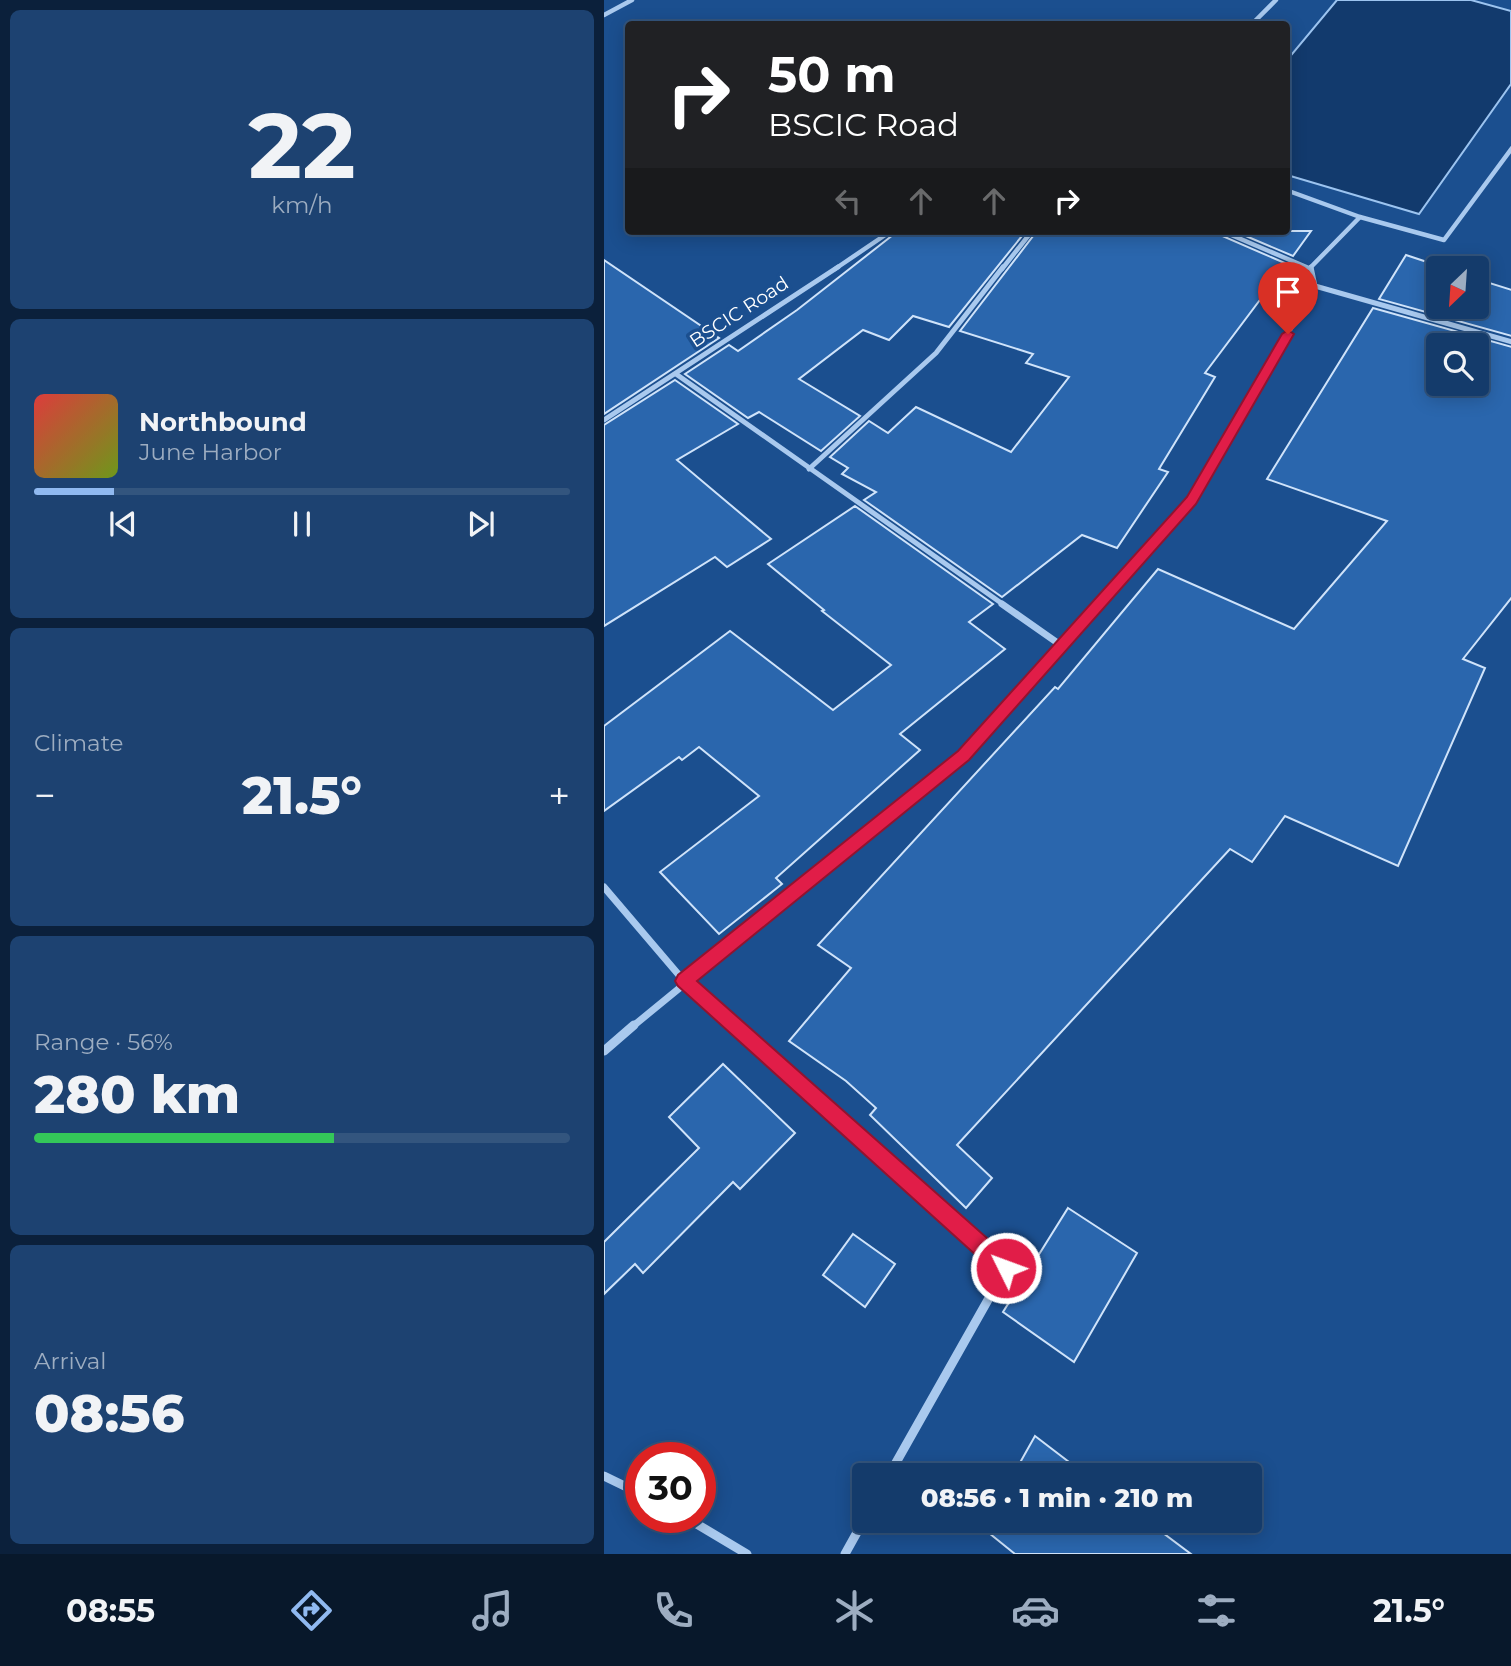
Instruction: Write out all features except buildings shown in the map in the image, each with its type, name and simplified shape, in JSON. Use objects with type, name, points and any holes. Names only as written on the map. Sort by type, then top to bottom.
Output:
[{"type":"street","points":[[604,15],[632,0]]},
{"type":"street","points":[[1255,21],[1276,0]]},
{"type":"street","points":[[1290,191],[1360,217],[1444,240],[1511,148]]},
{"type":"street","points":[[1311,267],[1360,217]]},
{"type":"street","name":"BSCIC Road","points":[[604,420],[885,235]]},
{"type":"street","points":[[809,468],[936,353],[1030,235]]},
{"type":"street","points":[[1232,235],[1311,267]]},
{"type":"street","points":[[604,1051],[684,981],[964,755],[1192,500],[1315,286],[1311,267]]},
{"type":"street","points":[[1315,286],[1511,342]]},
{"type":"street","points":[[676,374],[1062,646]]},
{"type":"street","points":[[604,887],[684,981],[1006,1268],[896,1463]]},
{"type":"street","points":[[604,1476],[625,1486]]},
{"type":"street","points":[[712,1533],[747,1554]]},
{"type":"street","points":[[845,1554],[857,1533]]},
{"type":"water","points":[[1337,0],[1471,0],[1511,11],[1511,84],[1419,214],[1290,176],[1290,56]]},
{"type":"route","points":[[1006,1268],[684,981],[964,755],[1192,500],[1288,334]]}]
